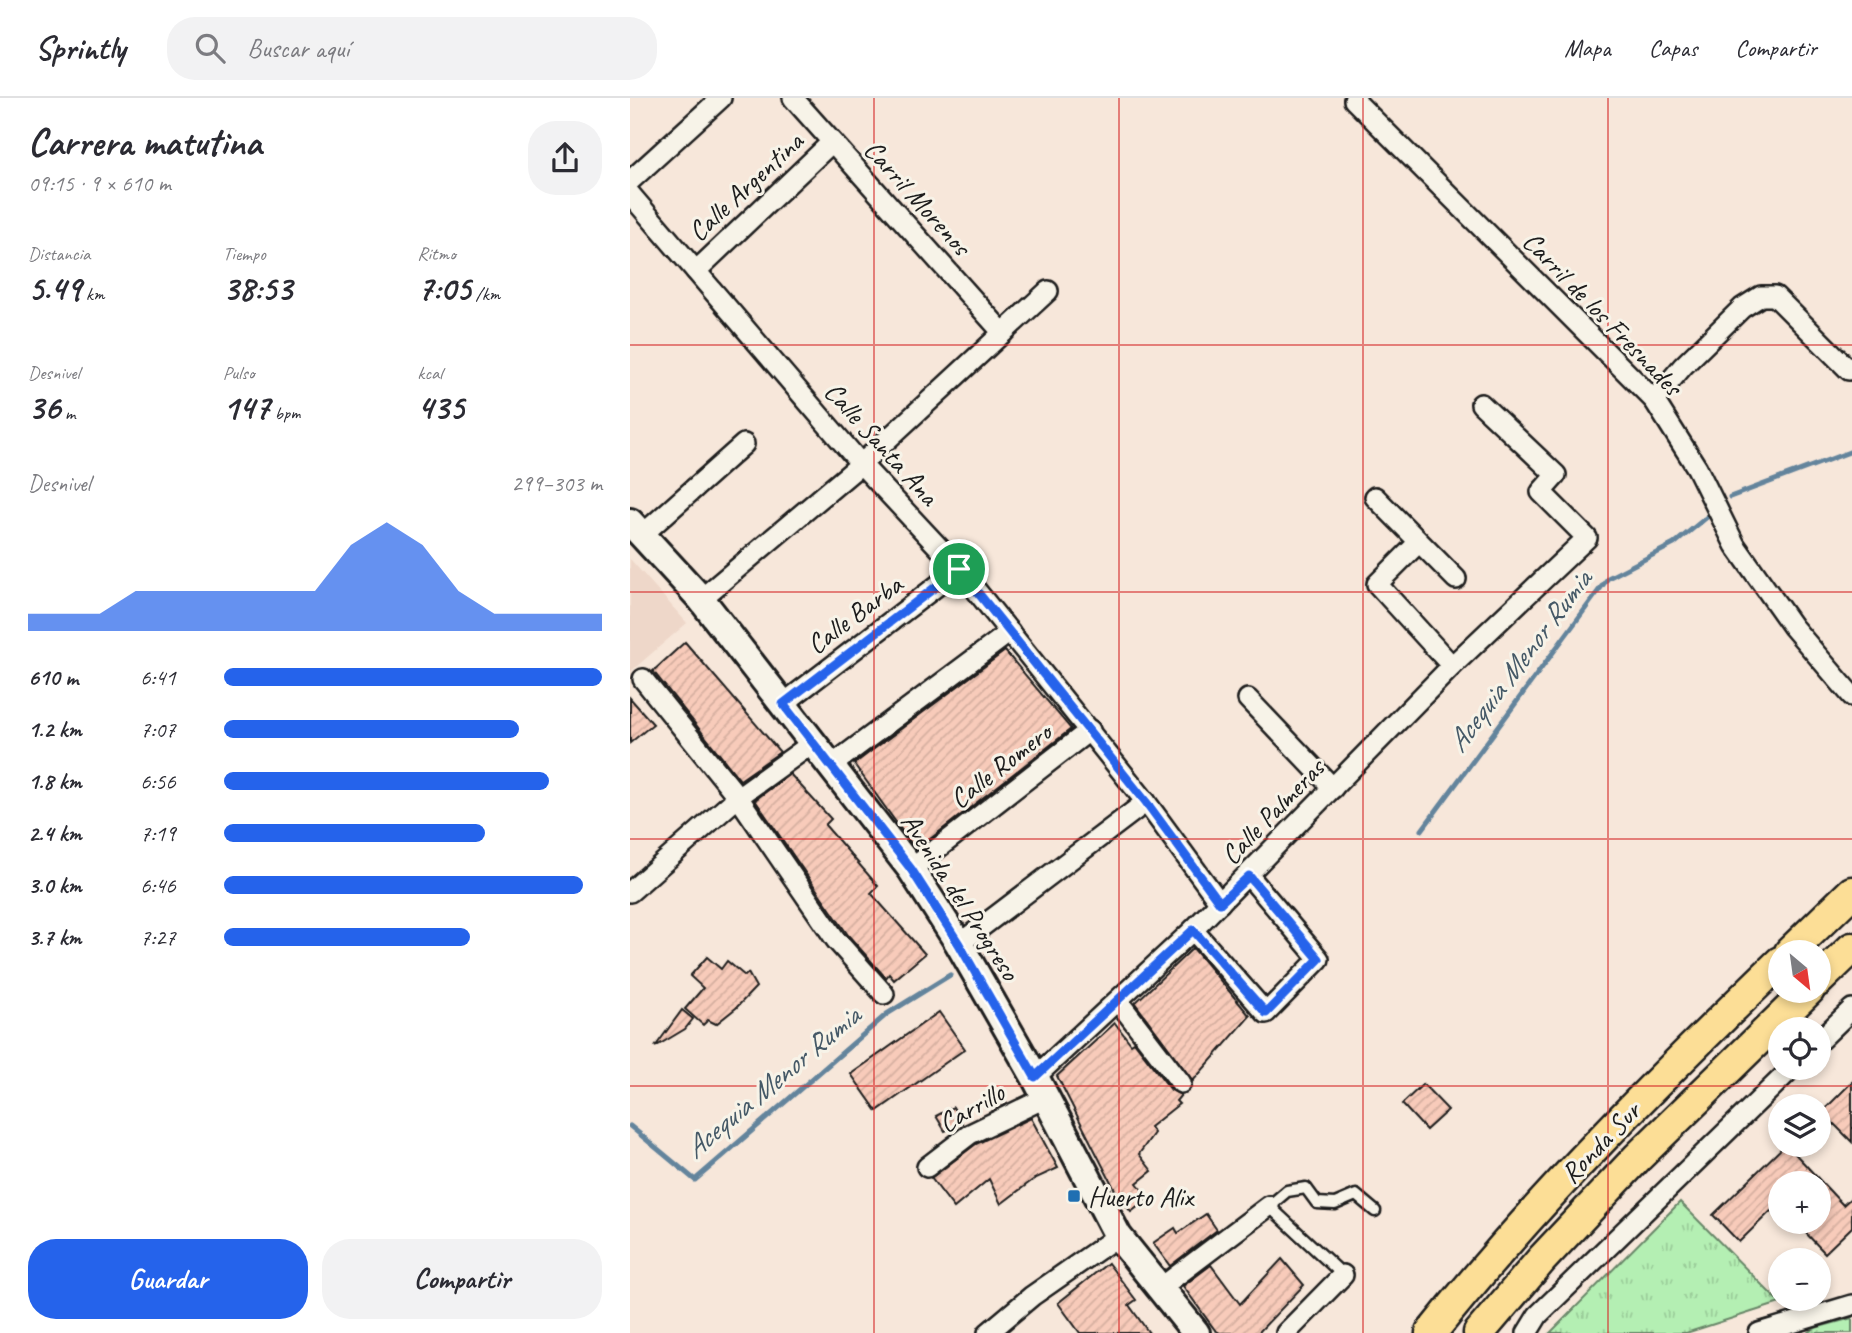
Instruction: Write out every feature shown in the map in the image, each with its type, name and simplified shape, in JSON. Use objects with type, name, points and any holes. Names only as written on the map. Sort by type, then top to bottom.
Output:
[{"type":"main road","name":"Avenida del Progreso","points":[[636,528],[701,600],[911,869],[959,944],[1040,1087],[1118,1236],[1196,1333]]},
{"type":"main road","points":[[1802,940],[1852,892]]},
{"type":"main road","points":[[1831,968],[1852,948]]},
{"type":"main road","name":"Ronda Sur","points":[[1431,1333],[1565,1177],[1768,974]]},
{"type":"main road","name":"Ronda Sur","points":[[1479,1333],[1542,1259],[1636,1158],[1796,1003]]},
{"type":"street","points":[[630,181],[721,98]]},
{"type":"street","name":"Carril Morenos","points":[[793,98],[1003,333]]},
{"type":"street","name":"Carril de los Fresnades","points":[[1356,98],[1354,100],[1654,400],[1697,468],[1735,545],[1793,627],[1852,696]]},
{"type":"street","name":"Calle Argentina","points":[[696,271],[832,142]]},
{"type":"street","name":"Calle Santa Ana","points":[[630,194],[861,464],[959,569],[1090,730],[1220,903]]},
{"type":"street","points":[[701,600],[861,464],[1048,292]]},
{"type":"street","points":[[1654,400],[1683,366],[1742,308],[1761,296],[1775,296],[1849,370],[1852,367]]},
{"type":"street","name":"Calle Palmeras","points":[[1040,1087],[1118,1001],[1249,876],[1452,666],[1587,538],[1541,492],[1556,475],[1481,404]]},
{"type":"street","points":[[636,528],[744,444]]},
{"type":"street","points":[[1376,497],[1456,579]]},
{"type":"street","points":[[1419,542],[1377,584],[1452,666]]},
{"type":"street","name":"Calle Barba","points":[[783,704],[959,569]]},
{"type":"street","points":[[832,765],[1010,632]]},
{"type":"street","points":[[643,679],[738,797],[836,940],[884,994]]},
{"type":"street","points":[[1248,699],[1333,788]]},
{"type":"street","name":"Calle Romero","points":[[911,869],[1090,730]]},
{"type":"street","points":[[630,892],[738,797],[814,742]]},
{"type":"street","points":[[959,944],[1146,802]]},
{"type":"street","points":[[1193,930],[1266,1013],[1319,959],[1249,876]]},
{"type":"street","points":[[1118,1001],[1181,1083]]},
{"type":"street","points":[[1831,1029],[1852,1009]]},
{"type":"street","points":[[1527,1333],[1538,1315],[1780,1080]]},
{"type":"street","name":"Carrillo","points":[[927,1167],[1040,1087]]},
{"type":"street","points":[[1158,1289],[1267,1207]]},
{"type":"street","points":[[988,1333],[1032,1296],[1118,1236]]},
{"type":"street","points":[[1286,1333],[1343,1275]]},
{"type":"street","points":[[1767,1332],[1850,1304]]},
{"type":"lane","points":[[1343,1275],[1267,1207],[1287,1191],[1306,1188],[1317,1203],[1335,1205],[1356,1195],[1375,1211]]},
{"type":"shaded area","points":[[630,559],[687,623],[630,672]]},
{"type":"green space","points":[[1680,1202],[1768,1291],[1768,1307],[1686,1333],[1550,1333]]},
{"type":"green space","points":[[1852,1318],[1852,1333],[1808,1333],[1815,1328]]},
{"type":"building","points":[[685,642],[780,752],[740,780],[653,671]]},
{"type":"building","points":[[1005,651],[1071,729],[916,850],[854,764]]},
{"type":"building","points":[[630,698],[653,724],[630,743]]},
{"type":"building","points":[[790,774],[831,819],[825,825],[878,886],[871,893],[925,954],[894,980],[889,974],[886,978],[848,935],[755,800]]},
{"type":"building","points":[[1193,948],[1250,1016],[1193,1081],[1135,1003]]},
{"type":"building","points":[[707,957],[721,969],[727,961],[745,976],[748,973],[756,987],[716,1024],[708,1020],[703,1025],[685,1009],[703,988],[690,976]]},
{"type":"building","points":[[682,1010],[693,1019],[685,1029],[655,1047]]},
{"type":"building","points":[[939,1012],[965,1049],[877,1111],[851,1074]]},
{"type":"building","points":[[1115,1023],[1131,1044],[1134,1042],[1171,1090],[1181,1095],[1176,1101],[1179,1104],[1150,1127],[1154,1133],[1139,1154],[1152,1171],[1137,1183],[1149,1198],[1131,1212],[1116,1192],[1057,1076]]},
{"type":"building","points":[[1852,1082],[1852,1142],[1831,1121],[1831,1103]]},
{"type":"building","points":[[1423,1084],[1448,1110],[1426,1130],[1402,1104]]},
{"type":"building","points":[[953,1107],[962,1123],[945,1131],[936,1116]]},
{"type":"building","points":[[1031,1118],[1058,1168],[1034,1179],[1001,1204],[989,1179],[954,1208],[931,1178],[976,1144]]},
{"type":"building","points":[[1773,1157],[1798,1157],[1811,1171],[1768,1171],[1768,1214],[1739,1242],[1713,1215]]},
{"type":"building","points":[[1831,1192],[1843,1205],[1852,1197],[1852,1227],[1830,1248],[1820,1248],[1807,1234],[1831,1234]]},
{"type":"building","points":[[1206,1214],[1217,1230],[1170,1266],[1153,1243],[1175,1228],[1178,1233]]},
{"type":"building","points":[[1282,1259],[1304,1285],[1258,1333],[1220,1333],[1215,1330],[1183,1286],[1211,1265],[1240,1304]]},
{"type":"building","points":[[1108,1263],[1136,1300],[1129,1305],[1149,1333],[1080,1333],[1058,1303]]},
{"type":"waterway","name":"Acequia Menor Rumia","points":[[1730,497],[1852,451]]},
{"type":"waterway","name":"Acequia Menor Rumia","points":[[1422,830],[1608,578],[1674,544],[1707,517]]},
{"type":"waterway","name":"Acequia Menor Rumia","points":[[630,1126],[695,1180],[887,1014],[950,975]]},
{"type":"place","name":"Huerto Alix","points":[[1074,1196]]},
{"type":"route","points":[[959,569],[1090,730],[1220,903],[1249,876],[1319,959],[1266,1013],[1193,930],[1035,1077],[959,944],[911,869],[783,704],[959,569]]}]
